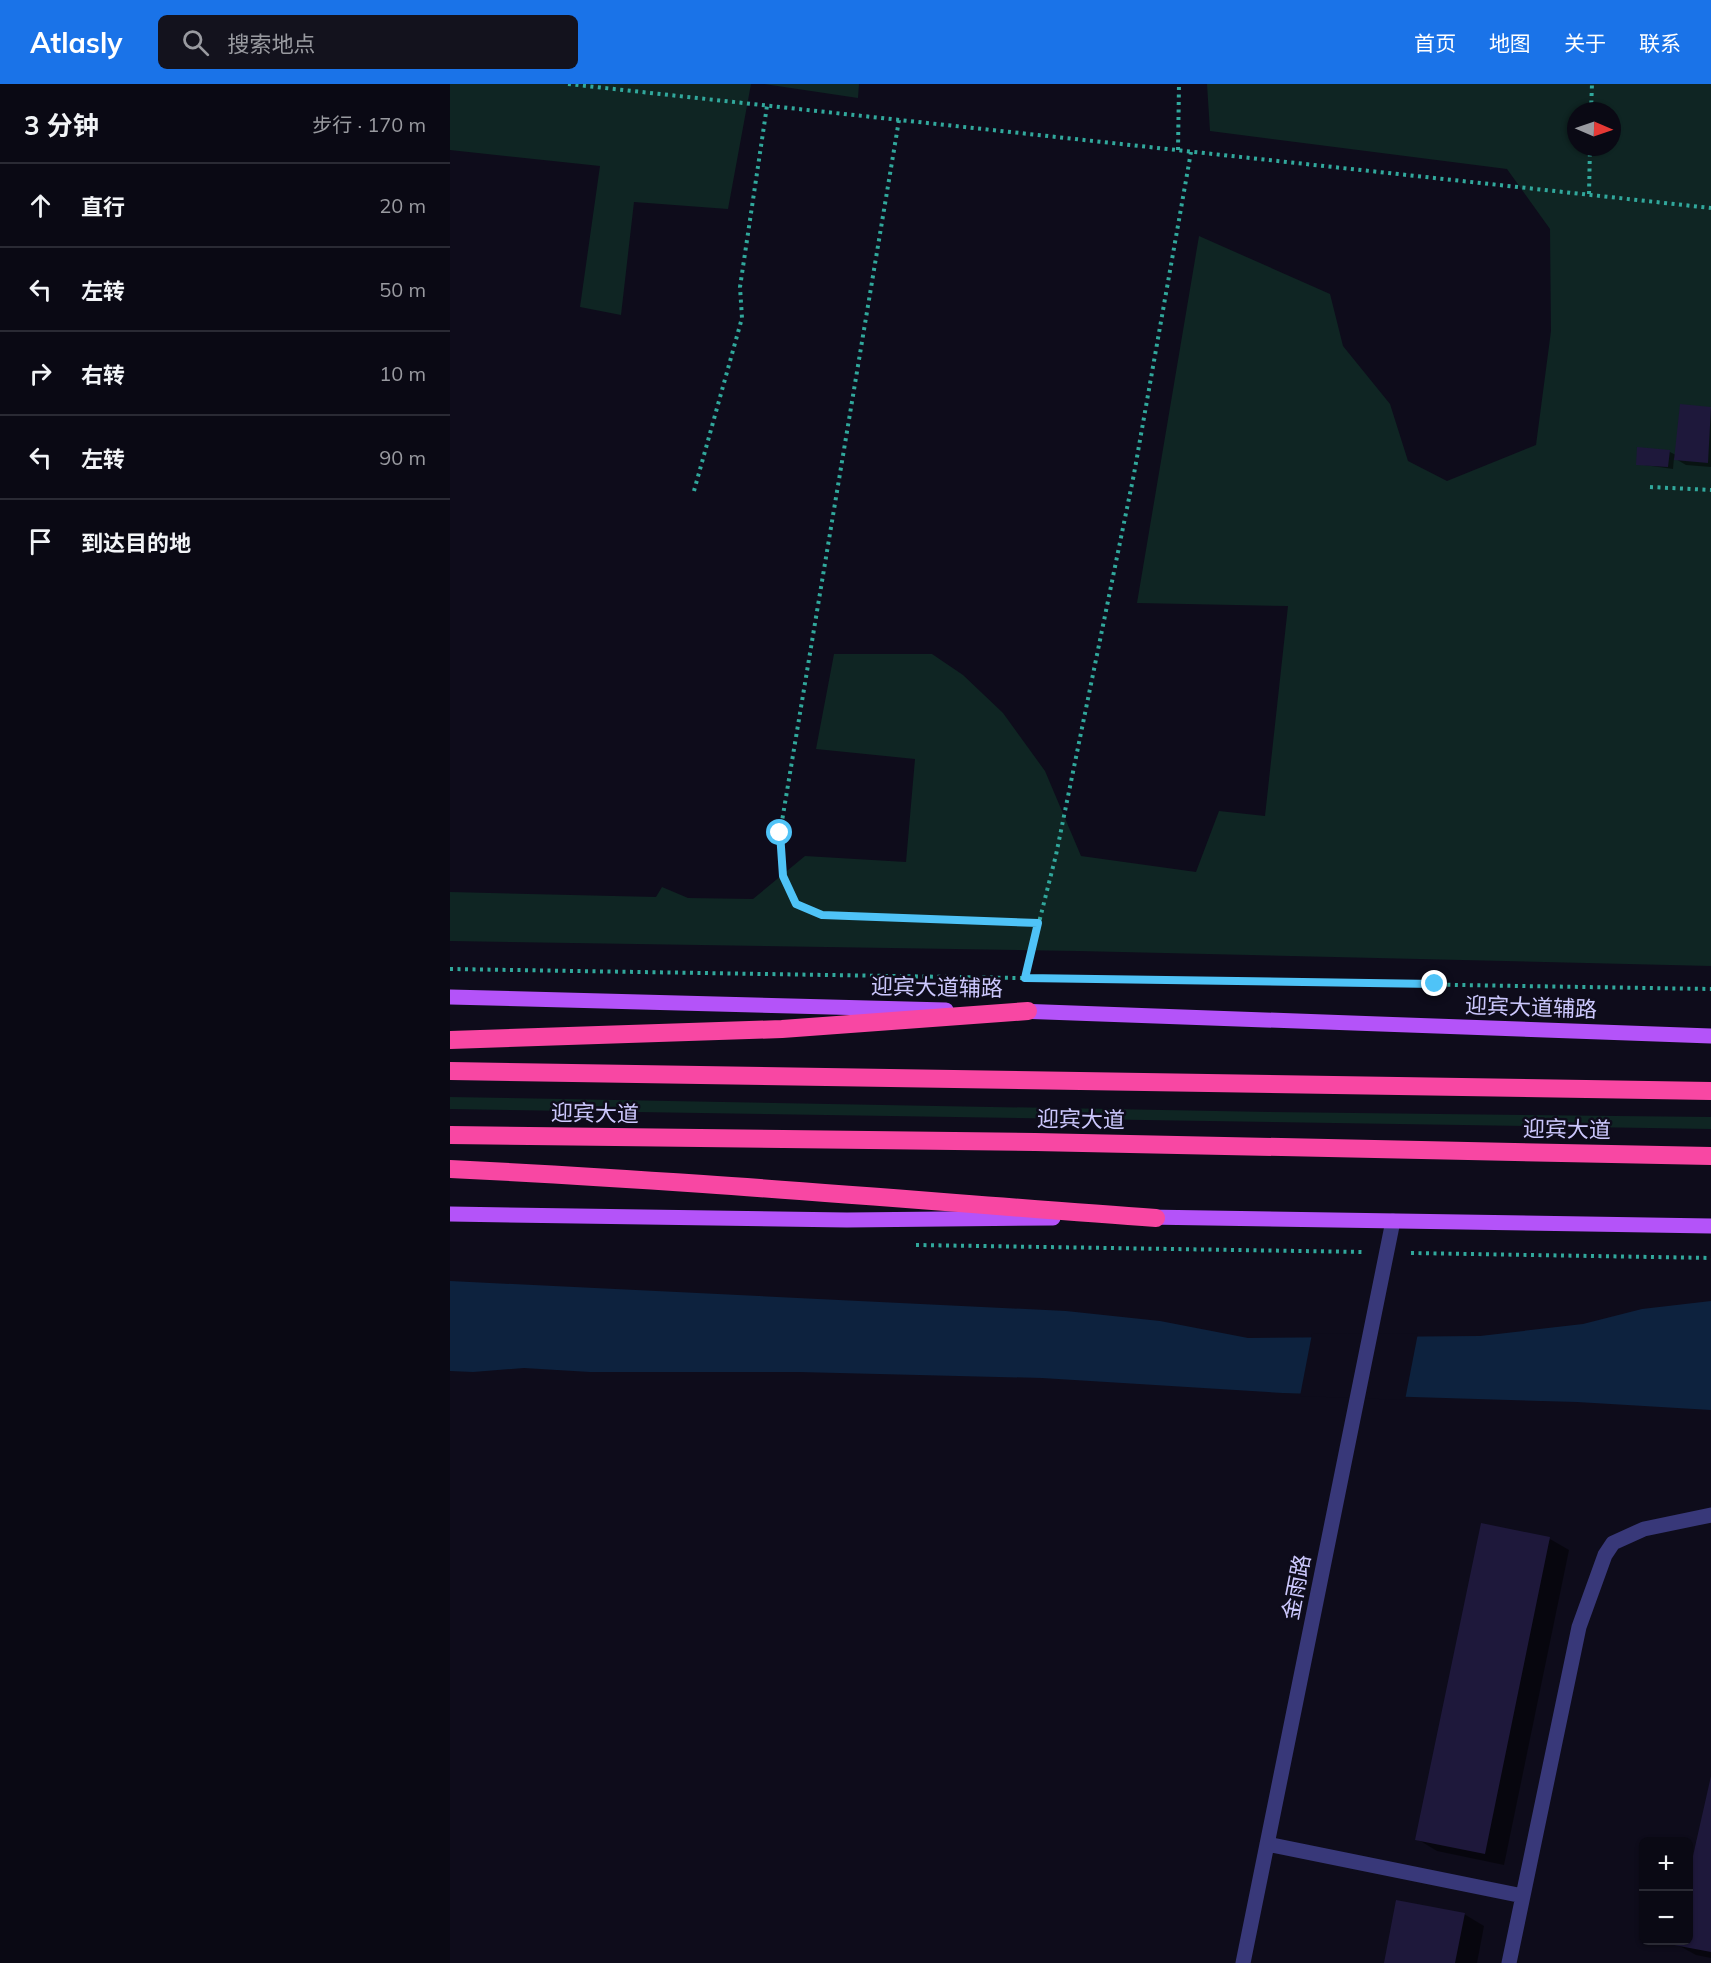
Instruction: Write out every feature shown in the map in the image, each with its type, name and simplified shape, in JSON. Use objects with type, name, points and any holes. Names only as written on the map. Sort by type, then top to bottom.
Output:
[{"type":"highway","points":[[450,1041],[782,1029],[1028,1011]]},
{"type":"highway","name":"迎宾大道","points":[[450,1071],[1711,1091]]},
{"type":"highway","name":"迎宾大道","points":[[450,1135],[1035,1142],[1711,1156]]},
{"type":"highway","points":[[450,1169],[735,1185],[902,1200],[1156,1218]]},
{"type":"main road","name":"迎宾大道辅路","points":[[450,997],[1028,1011],[1711,1036]]},
{"type":"main road","points":[[450,1214],[847,1220],[1156,1218],[1711,1226]]},
{"type":"street","name":"金雨路","points":[[1243,1963],[1393,1221]]},
{"type":"street","points":[[1509,1963],[1579,1627],[1605,1555],[1613,1543],[1644,1529],[1711,1515]]},
{"type":"street","points":[[1267,1844],[1523,1896]]},
{"type":"path","points":[[568,84],[1711,208]]},
{"type":"path","points":[[1178,150],[1179,84]]},
{"type":"path","points":[[1591,102],[1592,84]]},
{"type":"path","points":[[694,491],[742,318],[740,286],[767,106]]},
{"type":"path","points":[[899,120],[780,833],[783,876],[796,904],[822,915],[1038,923]]},
{"type":"path","points":[[1025,978],[1056,855],[1134,474],[1191,152]]},
{"type":"path","points":[[1589,195],[1590,156]]},
{"type":"path","points":[[1650,486],[1711,490]]},
{"type":"path","points":[[450,969],[1711,989]]},
{"type":"path","points":[[912,1245],[1711,1258]]},
{"type":"green space","points":[[450,84],[751,84],[728,209],[634,202],[621,315],[580,307],[600,166],[450,150]]},
{"type":"green space","points":[[764,84],[859,84],[858,98]]},
{"type":"green space","points":[[1207,84],[1711,84],[1711,966],[1078,951],[450,941],[450,892],[656,897],[662,887],[688,898],[753,899],[805,856],[906,862],[915,759],[816,749],[834,654],[932,654],[963,675],[1003,713],[1045,771],[1081,856],[1196,872],[1219,811],[1265,816],[1288,606],[1137,603],[1199,236],[1330,294],[1343,346],[1390,404],[1408,461],[1447,481],[1536,445],[1551,331],[1550,229],[1507,169],[1210,131]]},
{"type":"green space","points":[[450,1097],[1270,1112],[1711,1117],[1711,1129],[450,1109]]},
{"type":"water","points":[[450,1281],[1066,1311],[1160,1321],[1248,1338],[1480,1336],[1583,1324],[1642,1309],[1711,1301],[1711,1410],[1577,1402],[1283,1393],[1042,1378],[799,1372],[590,1372],[524,1368],[473,1372],[450,1371]]},
{"type":"pier","points":[[1418,1333],[1405,1400],[1300,1396],[1312,1334]]},
{"type":"building","points":[[1680,404],[1711,407],[1708,463],[1674,460]]},
{"type":"building","points":[[1637,447],[1670,450],[1668,467],[1636,465]]},
{"type":"building","points":[[1481,1523],[1550,1537],[1485,1854],[1415,1840]]},
{"type":"building","points":[[1711,1776],[1711,1952],[1674,1945],[1693,1945],[1693,1856]]},
{"type":"building","points":[[1396,1900],[1465,1913],[1455,1963],[1384,1963]]},
{"type":"route","points":[[780,833],[783,876],[796,904],[822,915],[1038,923],[1025,978],[1435,984]]}]
